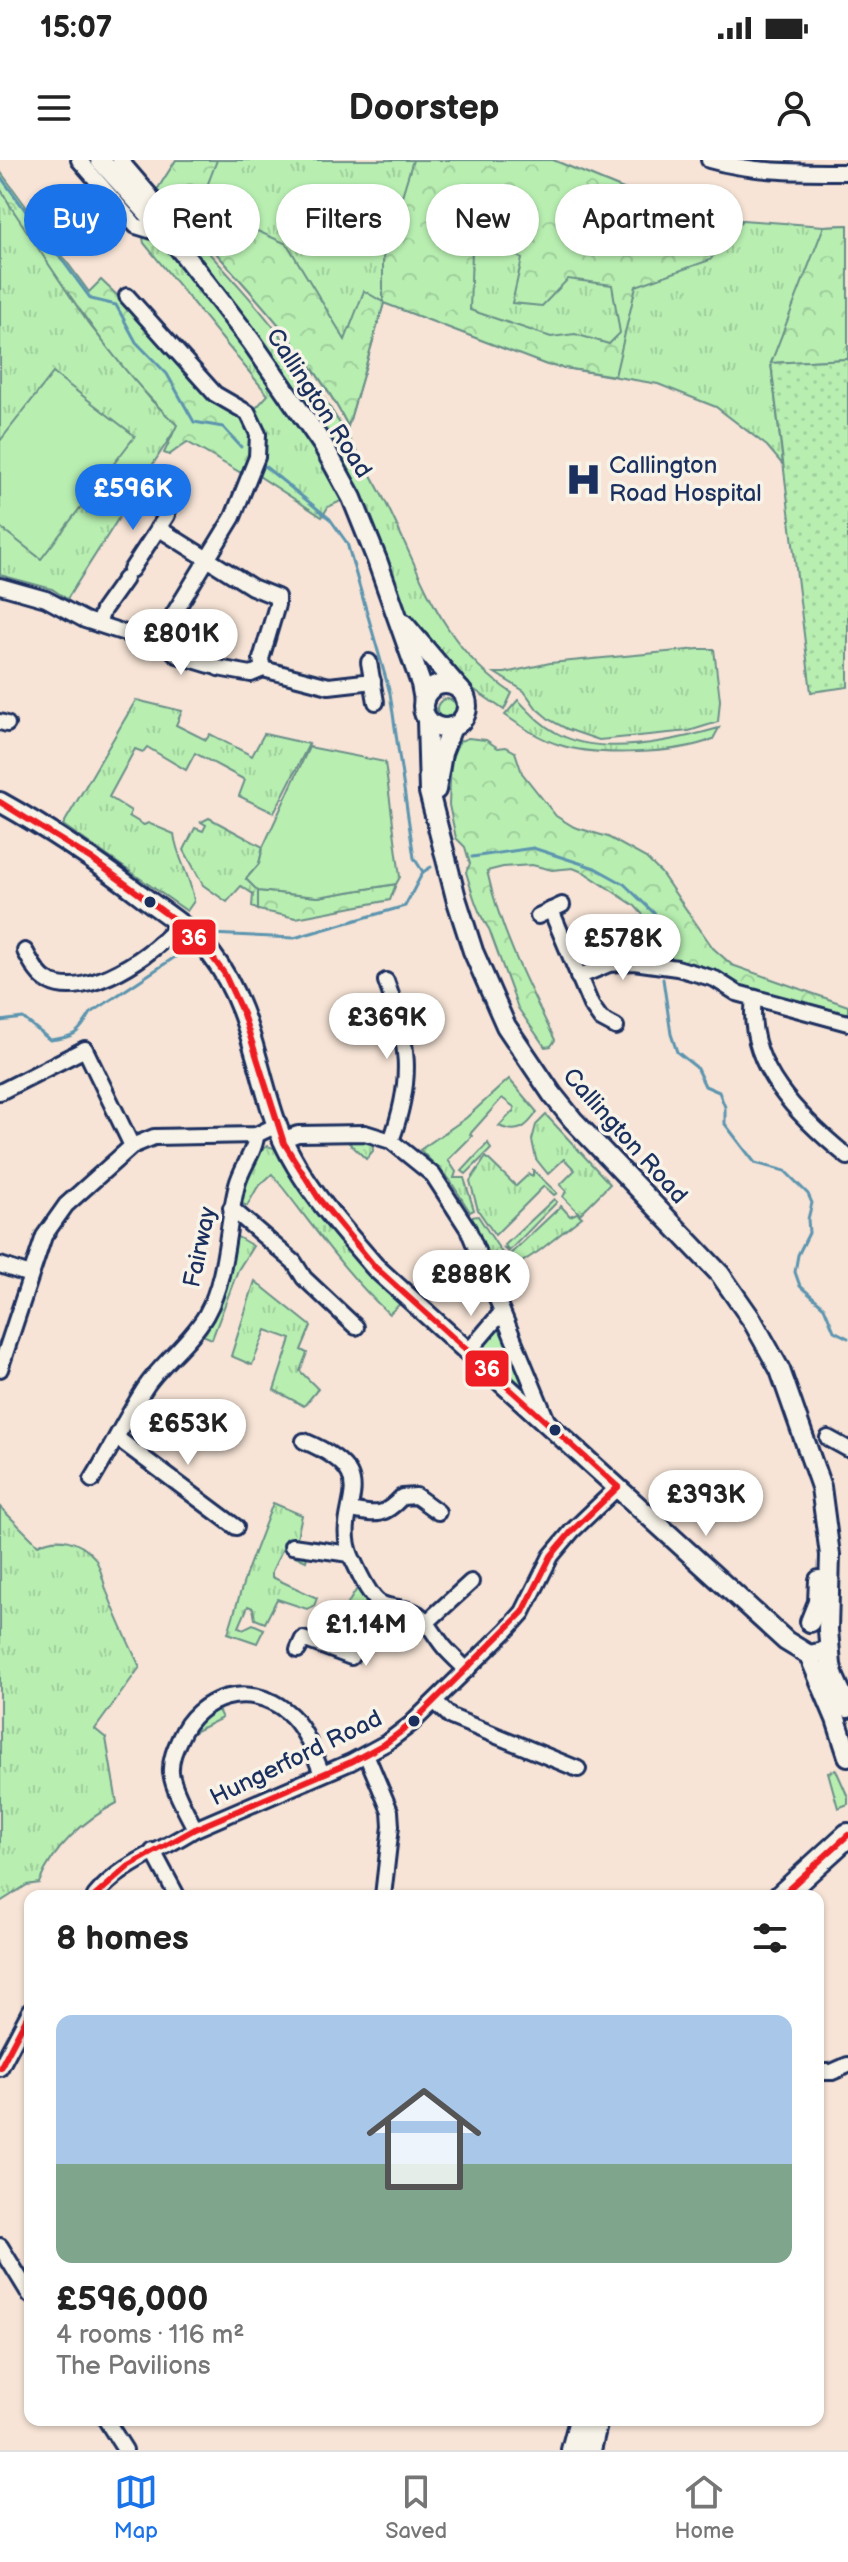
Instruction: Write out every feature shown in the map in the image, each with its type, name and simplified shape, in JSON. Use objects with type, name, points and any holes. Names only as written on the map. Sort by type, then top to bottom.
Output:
[{"type":"highway","points":[[788,1890],[848,1835]]},
{"type":"highway","points":[[803,1890],[848,1851]]},
{"type":"highway","points":[[573,2450],[579,2426]]},
{"type":"highway","points":[[589,2450],[595,2426]]},
{"type":"main road","name":"Callington Road","points":[[100,160],[143,207]]},
{"type":"main road","name":"Callington Road","points":[[185,256],[251,341],[323,445],[352,498],[421,684],[424,700]]},
{"type":"main road","name":"Callington Road","points":[[392,604],[410,632],[461,691]]},
{"type":"main road","points":[[448,684],[465,697],[465,716],[452,727],[437,727],[427,720],[424,700],[431,689],[448,684]]},
{"type":"main road","name":"Callington Road","points":[[427,720],[429,792],[456,898],[473,951],[506,1026],[573,1120],[720,1274],[780,1370],[811,1462]]},
{"type":"main road","name":"Callington Road","points":[[437,823],[438,774],[452,727]]},
{"type":"main road","points":[[0,802],[87,854],[192,935],[240,1003],[280,1132],[316,1194],[365,1256],[786,1641],[804,1652],[824,1652],[829,1638],[822,1623],[791,1628],[766,1622]]},
{"type":"main road","points":[[811,1462],[820,1563],[818,1602],[797,1637],[836,1719],[848,1756]]},
{"type":"main road","points":[[811,1462],[821,1487],[827,1522],[831,1583],[829,1638],[834,1677],[848,1708]]},
{"type":"street","points":[[79,160],[136,226],[143,229]]},
{"type":"street","points":[[120,160],[143,187]]},
{"type":"street","points":[[709,160],[791,172],[848,172]]},
{"type":"street","points":[[127,296],[215,394],[248,413],[258,434],[257,457],[240,502],[156,643]]},
{"type":"street","points":[[98,624],[103,610],[162,522],[207,560],[252,587],[277,597],[261,659],[263,669]]},
{"type":"street","points":[[0,586],[46,599],[98,624],[216,667],[251,674],[263,669],[329,686],[373,681]]},
{"type":"street","points":[[369,662],[376,702]]},
{"type":"street","points":[[551,910],[591,1005],[601,1019],[616,1027]]},
{"type":"street","points":[[25,951],[38,973],[48,981],[79,986],[116,974],[170,935],[192,935]]},
{"type":"street","points":[[578,977],[609,964],[634,962],[670,967],[715,979],[737,993],[848,1023]]},
{"type":"street","points":[[386,981],[406,1047],[407,1081],[403,1109],[391,1141]]},
{"type":"street","points":[[754,998],[752,1019],[757,1041],[777,1086],[798,1114],[848,1157]]},
{"type":"street","points":[[0,1092],[85,1049],[132,1146]]},
{"type":"street","points":[[0,1369],[44,1236],[66,1205],[132,1146],[154,1137],[280,1132],[365,1133],[391,1141],[433,1175],[468,1229],[548,1424]]},
{"type":"street","name":"Fairway","points":[[92,1480],[147,1385],[205,1316],[221,1278],[238,1178],[245,1159],[256,1143],[256,1135]]},
{"type":"street","points":[[231,1208],[294,1262],[304,1278],[356,1327]]},
{"type":"street","points":[[0,1265],[30,1275]]},
{"type":"street","points":[[468,1352],[502,1312]]},
{"type":"street","points":[[117,1438],[236,1527]]},
{"type":"street","points":[[828,1438],[848,1449]]},
{"type":"street","points":[[304,1441],[328,1451],[339,1460],[350,1477],[353,1492],[347,1529],[350,1554],[380,1603],[419,1614],[446,1650],[467,1670]]},
{"type":"street","name":"Hungerford Road","points":[[101,1890],[125,1867],[153,1851],[195,1829],[366,1754],[411,1724],[523,1612],[551,1556],[618,1487]]},
{"type":"street","points":[[351,1510],[376,1515],[389,1511],[402,1497],[416,1496],[438,1512]]},
{"type":"street","points":[[292,1546],[350,1554]]},
{"type":"street","points":[[426,1623],[471,1582]]},
{"type":"street","points":[[298,1650],[303,1639],[351,1657],[370,1614],[380,1603]]},
{"type":"street","points":[[195,1829],[173,1781],[171,1760],[185,1725],[200,1709],[216,1699],[238,1694],[260,1697],[284,1709],[298,1722],[322,1774]]},
{"type":"street","points":[[435,1702],[451,1717],[578,1769]]},
{"type":"street","points":[[366,1754],[390,1811],[384,1890]]},
{"type":"street","points":[[153,1851],[174,1890]]},
{"type":"street","points":[[0,2068],[24,2022]]},
{"type":"street","points":[[824,2072],[848,2065]]},
{"type":"street","points":[[0,2246],[24,2285]]},
{"type":"street","points":[[110,2426],[125,2450]]},
{"type":"green space","points":[[176,160],[553,160],[611,184],[555,184],[555,256],[743,256],[743,220],[848,225],[848,359],[771,363],[783,465],[767,446],[716,407],[658,384],[547,365],[384,303],[348,426],[299,350],[219,256],[260,256],[260,184],[161,184]]},
{"type":"green space","points":[[176,160],[217,160],[208,184],[161,184]]},
{"type":"green space","points":[[413,160],[553,160],[611,184],[555,184],[555,256],[713,256],[710,260],[636,286],[615,376],[547,365],[384,303],[348,426],[299,350],[219,256],[260,256],[260,232],[276,239],[276,256],[294,256],[345,340],[364,291],[383,302],[384,256],[410,256],[410,184],[406,184]],"holes":[[[426,184],[539,184],[539,256],[517,256],[522,259],[512,303],[542,306],[568,279],[612,285],[620,333],[609,344],[575,334],[551,337],[470,310],[472,256],[426,256]]]},
{"type":"green space","points":[[0,171],[24,204],[24,227],[11,207],[0,188]]},
{"type":"green space","points":[[0,188],[24,225],[24,256],[44,256],[88,323],[152,401],[178,425],[67,599],[52,589],[0,575]]},
{"type":"green space","points":[[848,225],[848,359],[771,363],[824,226]]},
{"type":"green space","points":[[43,256],[63,256],[89,292],[101,280],[242,414],[251,444],[243,474],[187,442],[169,455],[164,453],[177,425],[130,375]]},
{"type":"green space","points":[[155,256],[174,256],[298,416],[343,500],[328,507],[322,517],[259,476],[265,442],[254,410],[268,395]]},
{"type":"green space","points":[[189,256],[211,256],[289,346],[372,476],[450,631],[487,674],[512,693],[504,710],[469,686],[429,645],[401,610],[365,517]]},
{"type":"green space","points":[[848,359],[848,687],[811,692],[771,363]]},
{"type":"green space","points":[[53,373],[135,436],[41,559],[0,527],[0,441]]},
{"type":"green space","points":[[714,649],[720,700],[718,722],[689,731],[599,740],[550,720],[524,691],[495,673],[550,663]]},
{"type":"green space","points":[[447,699],[454,702],[457,709],[454,716],[447,719],[440,716],[437,709],[440,702]]},
{"type":"green space","points":[[136,700],[182,711],[176,725],[206,740],[210,734],[252,756],[264,734],[309,744],[274,813],[239,796],[245,780],[195,753],[186,770],[147,747],[143,752],[135,749],[109,797],[131,811],[129,816],[144,825],[148,823],[174,834],[194,901],[187,911],[63,825]]},
{"type":"green space","points":[[518,700],[550,729],[573,740],[592,744],[636,745],[719,728],[713,739],[659,751],[575,749],[545,739],[505,715]]},
{"type":"green space","points":[[468,738],[486,740],[498,748],[506,747],[515,752],[522,773],[556,816],[574,827],[608,837],[646,858],[661,873],[713,948],[732,965],[848,1006],[848,1015],[737,984],[712,970],[683,961],[665,959],[656,929],[635,906],[573,868],[552,870],[532,865],[487,871],[507,936],[555,1040],[551,1046],[545,1047],[518,1008],[473,894],[466,872],[470,864],[465,847],[456,838],[449,805],[451,756],[460,741]]},
{"type":"green space","points":[[309,747],[385,762],[400,877],[396,884],[318,897],[258,891],[246,879],[259,864],[263,847]]},
{"type":"green space","points":[[209,818],[263,847],[259,864],[246,879],[258,891],[258,910],[252,907],[253,894],[241,886],[227,902],[203,885],[184,850],[195,828],[203,831],[206,825],[201,822]]},
{"type":"green space","points":[[396,884],[390,900],[296,918],[258,910],[258,891],[318,897]]},
{"type":"green space","points":[[509,1079],[537,1112],[521,1128],[512,1130],[499,1126],[514,1110],[502,1098],[448,1160],[456,1172],[454,1178],[464,1178],[474,1210],[470,1212],[449,1179],[420,1150],[466,1118]]},
{"type":"green space","points":[[546,1115],[610,1184],[580,1214],[563,1197],[566,1191],[560,1185],[575,1170],[564,1159],[548,1174],[536,1159],[532,1140],[536,1125]]},
{"type":"green space","points":[[372,1137],[373,1151],[366,1159],[345,1139]]},
{"type":"green space","points":[[488,1143],[491,1149],[466,1174],[462,1171]]},
{"type":"green space","points":[[267,1146],[274,1148],[349,1251],[401,1303],[389,1314],[341,1263],[272,1174],[257,1188],[247,1206],[240,1203],[251,1165]]},
{"type":"green space","points":[[486,1157],[516,1186],[529,1174],[533,1176],[533,1170],[557,1193],[554,1195],[544,1186],[495,1235],[478,1210],[470,1181]]},
{"type":"green space","points":[[554,1199],[557,1202],[508,1252],[503,1248],[508,1250],[505,1245]]},
{"type":"green space","points":[[561,1206],[570,1216],[577,1213],[582,1217],[539,1251],[497,1278],[496,1269],[492,1268],[471,1217],[478,1216],[507,1257]]},
{"type":"green space","points":[[236,1236],[253,1246],[238,1270],[212,1339],[200,1334],[223,1290]]},
{"type":"green space","points":[[255,1281],[311,1326],[301,1350],[307,1353],[300,1371],[318,1389],[304,1406],[274,1390],[291,1339],[266,1330],[252,1365],[231,1356]]},
{"type":"green space","points":[[494,1327],[499,1327],[504,1333],[532,1401],[484,1354],[482,1342]]},
{"type":"green space","points":[[273,1503],[302,1515],[296,1542],[307,1557],[306,1561],[282,1550],[272,1577],[317,1598],[314,1606],[307,1609],[277,1599],[265,1623],[255,1619],[253,1608],[248,1606],[239,1627],[243,1629],[253,1624],[264,1629],[257,1643],[228,1633]]},
{"type":"green space","points":[[0,1507],[38,1545],[53,1540],[68,1541],[94,1557],[140,1667],[95,1729],[106,1738],[117,1803],[71,1836],[52,1858],[39,1883],[27,1885],[0,1902]]},
{"type":"green space","points":[[358,1587],[366,1600],[363,1612],[347,1605]]},
{"type":"green space","points":[[215,1704],[222,1718],[188,1735],[193,1725]]},
{"type":"green space","points":[[836,1770],[848,1797],[848,1804],[838,1808],[828,1772]]},
{"type":"waterway","points":[[0,176],[91,299],[116,305],[136,342],[167,374],[194,422],[223,427],[241,447]]},
{"type":"waterway","points":[[263,465],[330,519],[347,543],[390,693],[414,858],[423,872]]},
{"type":"waterway","points":[[472,857],[533,848],[595,868],[624,884],[655,914],[671,942],[668,959]]},
{"type":"waterway","points":[[206,936],[294,938],[405,906],[423,872],[431,867]]},
{"type":"waterway","points":[[0,1021],[23,1018],[50,1040],[71,1036],[91,1013],[193,945]]},
{"type":"waterway","points":[[663,979],[671,1034],[677,1052],[696,1067],[705,1086],[719,1092],[725,1107],[725,1124],[755,1163],[785,1171],[808,1194],[812,1203],[809,1233],[798,1255],[795,1272],[800,1286],[824,1307],[834,1331],[848,1338]]},
{"type":"transit line","name":"36","points":[[0,802],[93,860],[180,924],[204,946],[224,973],[243,1014],[284,1143],[319,1199],[375,1267],[618,1487]]},
{"type":"transit line","name":"36","points":[[102,1890],[129,1866],[195,1829],[351,1762],[386,1743],[411,1724],[523,1612],[551,1556],[618,1487]]},
{"type":"transit line","name":"36","points":[[788,1890],[848,1835]]},
{"type":"transit line","name":"36","points":[[0,2068],[24,2022]]},
{"type":"place","name":"Callington Road Hospital","points":[[583,479]]}]
